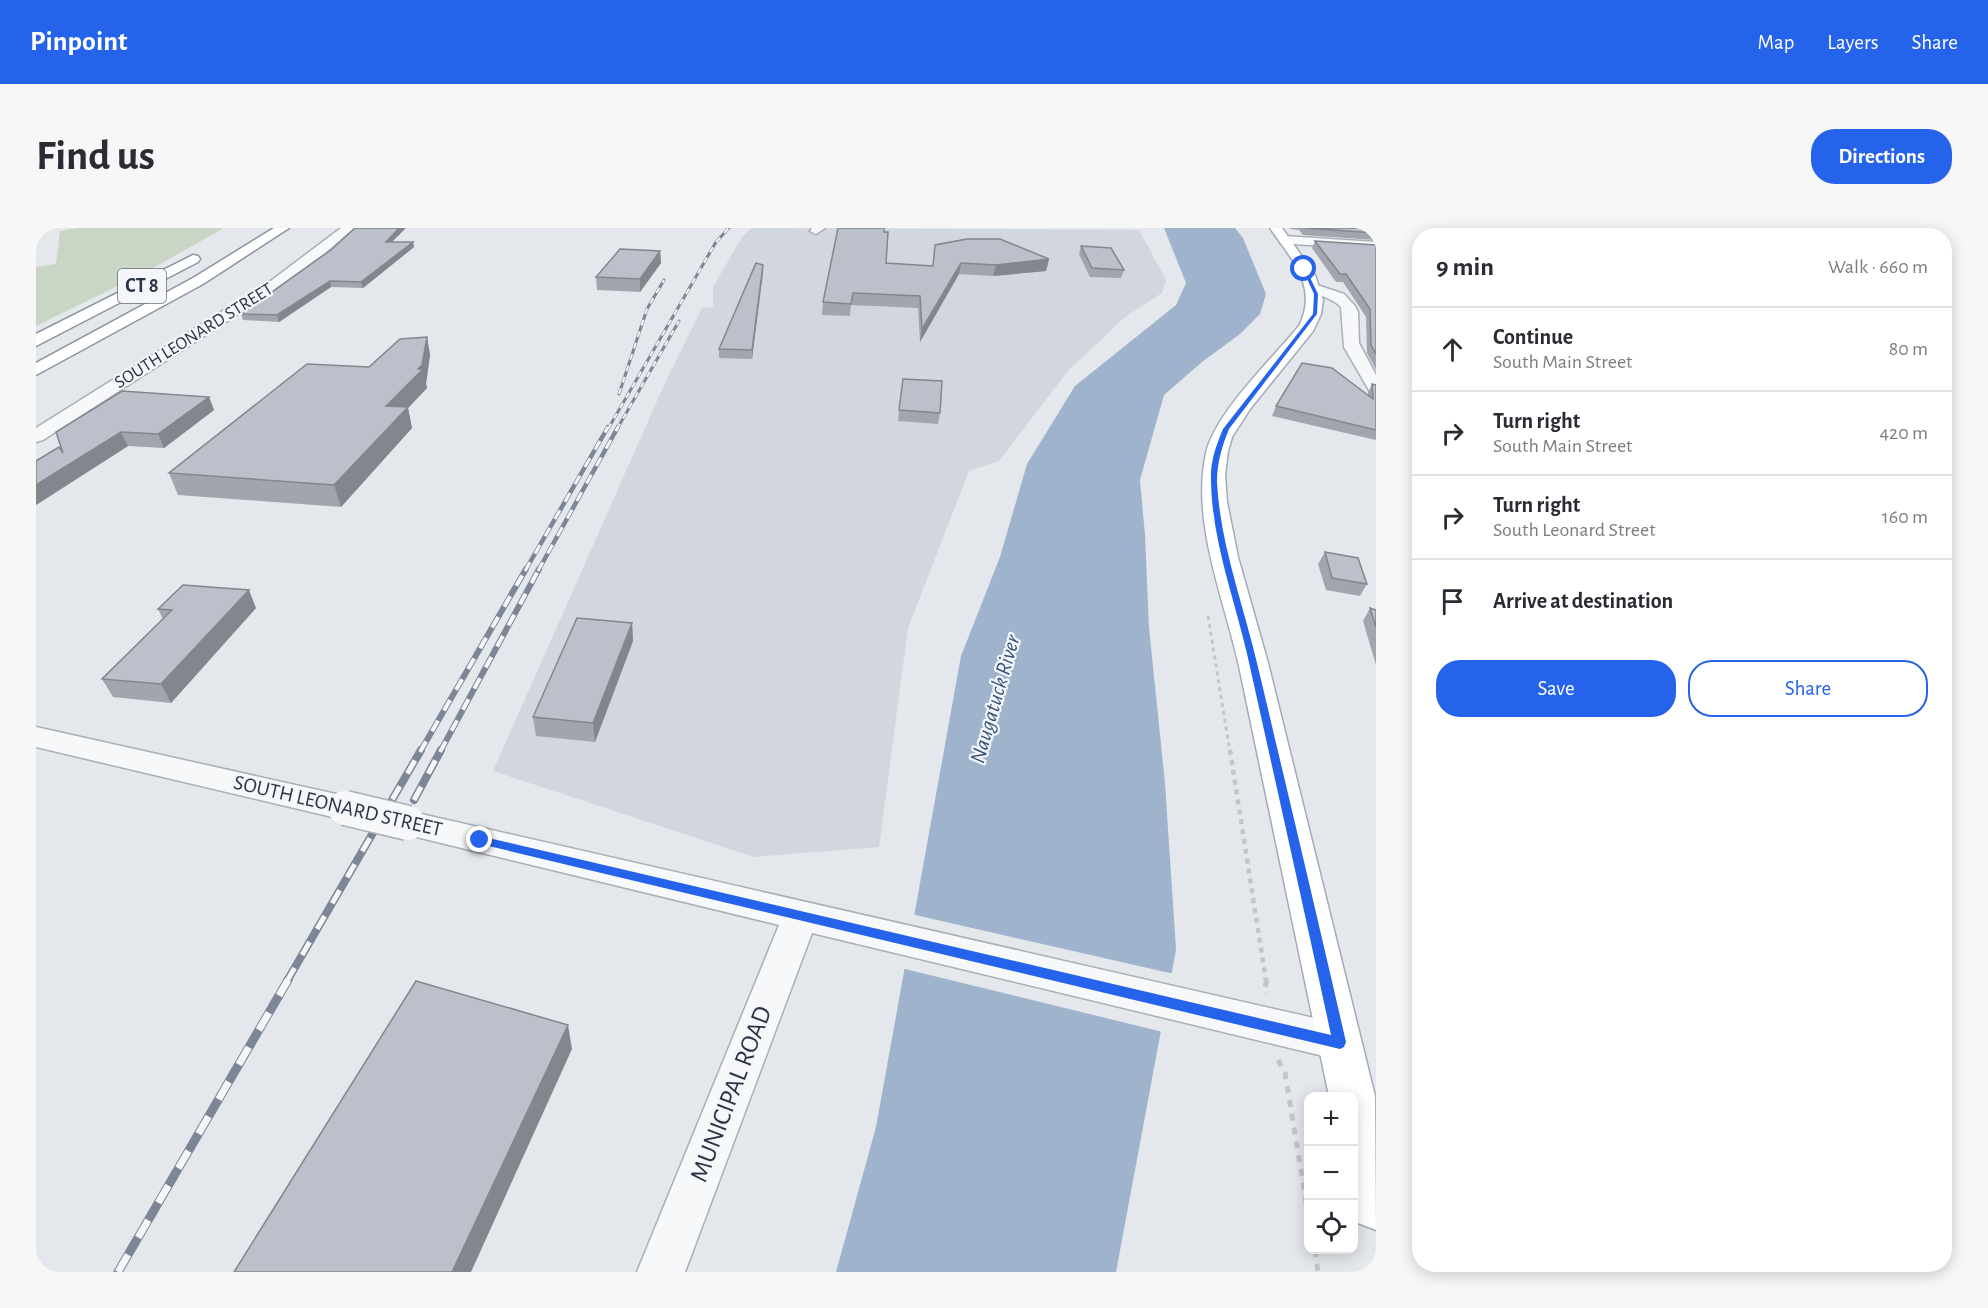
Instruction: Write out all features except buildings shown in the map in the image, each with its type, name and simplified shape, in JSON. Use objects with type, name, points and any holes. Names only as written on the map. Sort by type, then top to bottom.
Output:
[{"type":"main road","name":"CT 8","points":[[36,370],[222,267],[283,228]]},
{"type":"main road","points":[[1280,234],[1314,288],[1317,304],[1312,320],[1222,435],[1217,450],[1214,479],[1217,517],[1351,1092]]},
{"type":"main road","name":"CT 8","points":[[36,340],[202,254]]},
{"type":"main road","points":[[1358,1126],[1376,1205]]},
{"type":"street","name":"SOUTH LEONARD STREET","points":[[36,436],[277,283],[318,254],[348,228]]},
{"type":"street","points":[[1280,234],[1376,246]]},
{"type":"street","points":[[1314,288],[1335,293],[1347,306],[1351,315],[1348,332],[1352,346],[1376,388]]},
{"type":"street","name":"SOUTH LEONARD STREET","points":[[36,737],[1340,1042]]},
{"type":"street","name":"MUNICIPAL ROAD","points":[[661,1272],[800,916]]},
{"type":"path","points":[[1277,1061],[1285,1073],[1306,1200]]},
{"type":"path","points":[[1316,1254],[1318,1272]]},
{"type":"shaded area","points":[[752,228],[1139,230],[1166,280],[1162,293],[1125,317],[1068,371],[999,461],[969,471],[908,628],[879,847],[754,857],[493,771],[665,383],[702,308],[713,307],[713,287],[742,237]]},
{"type":"green space","points":[[78,228],[224,228],[146,272],[36,326],[36,267],[56,264],[60,231]]},
{"type":"water","name":"Naugatuck River","points":[[1164,228],[1235,228],[1243,238],[1266,294],[1260,314],[1240,334],[1202,362],[1164,395],[1140,480],[1149,628],[1165,783],[1176,950],[1116,1272],[836,1272],[876,1127],[961,656],[1000,557],[1027,464],[1075,386],[1176,305],[1186,283]]},
{"type":"pier","points":[[911,914],[1174,974],[1163,1032],[901,968]]},
{"type":"railway","points":[[608,429],[716,242],[729,228]]},
{"type":"railway","points":[[619,394],[647,309],[664,280]]},
{"type":"railway","points":[[617,429],[679,321]]},
{"type":"railway","points":[[525,571],[608,427]]},
{"type":"railway","points":[[538,571],[618,427]]},
{"type":"railway","points":[[420,752],[526,569]]},
{"type":"railway","points":[[440,752],[539,569]]},
{"type":"railway","points":[[287,981],[421,750]]},
{"type":"railway","points":[[414,800],[441,750]]},
{"type":"railway","points":[[118,1272],[288,980]]},
{"type":"route","points":[[480,840],[1340,1042],[1238,599],[1224,550],[1217,517],[1214,479],[1217,450],[1226,429],[1315,314],[1316,294],[1304,269]]}]
